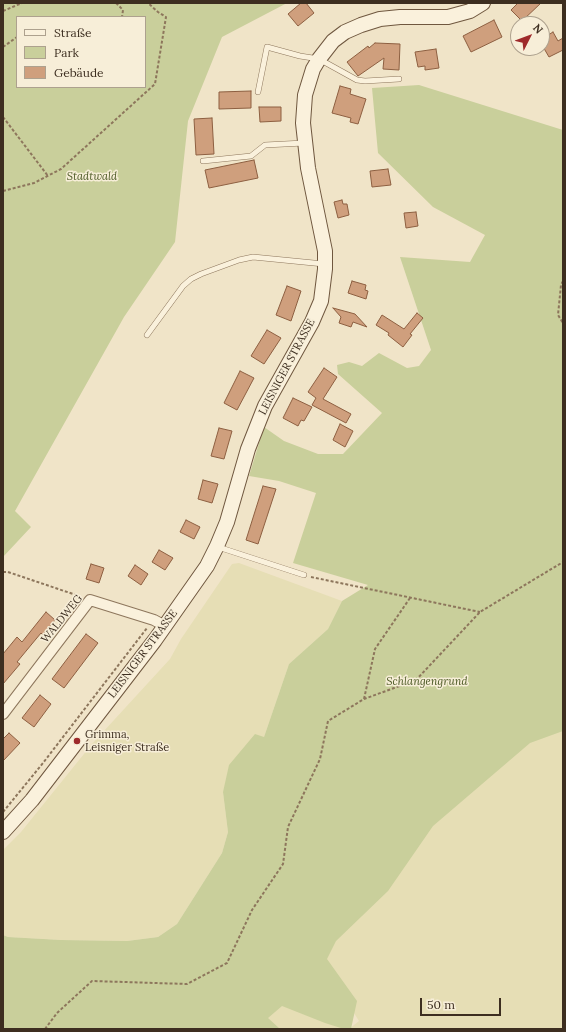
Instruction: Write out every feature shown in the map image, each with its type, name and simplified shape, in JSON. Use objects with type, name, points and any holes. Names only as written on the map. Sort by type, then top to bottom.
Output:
[{"type":"main road","name":"LEISNIGER STRASSE","points":[[3,832],[32,800],[160,623],[195,584],[207,566],[217,546],[233,506],[248,449],[265,406],[304,337],[321,301],[325,251],[308,168],[303,124],[305,95],[313,69],[333,41],[345,32],[361,25],[380,19],[400,17],[448,18],[470,10],[483,3]]},
{"type":"street","name":"WALDWEG","points":[[3,714],[90,600],[160,623]]},
{"type":"lane","points":[[258,92],[266,47],[300,56],[319,59],[357,80],[399,79]]},
{"type":"lane","points":[[203,161],[251,156],[265,145],[306,143]]},
{"type":"lane","points":[[147,335],[183,286],[200,274],[239,260],[253,257],[325,264]]},
{"type":"lane","points":[[217,546],[304,575]]},
{"type":"path","points":[[3,11],[22,3]]},
{"type":"path","points":[[116,3],[123,10],[122,16]]},
{"type":"path","points":[[3,191],[34,183],[61,169],[155,84],[166,17],[148,3]]},
{"type":"path","points":[[3,47],[16,38]]},
{"type":"path","points":[[3,117],[48,176]]},
{"type":"path","points":[[563,281],[561,285],[558,315],[563,323]]},
{"type":"path","points":[[45,1029],[57,1013],[92,982],[187,984],[227,963],[252,910],[283,864],[288,827],[320,759],[328,721],[364,699],[416,680],[480,612],[563,562]]},
{"type":"path","points":[[3,572],[8,572],[90,600]]},
{"type":"path","points":[[304,575],[480,612]]},
{"type":"path","points":[[364,699],[375,649],[410,598]]},
{"type":"path","points":[[3,812],[160,623]]},
{"type":"shaded area","points":[[239,563],[342,601],[328,629],[289,664],[264,737],[223,792],[228,832],[222,853],[177,924],[158,937],[127,941],[61,940],[8,937],[3,935],[3,850],[21,832],[92,744],[170,659],[181,639],[232,564]]},
{"type":"shaded area","points":[[563,725],[563,1029],[349,1029],[359,1021],[349,1005],[312,961],[418,832],[522,731]]},
{"type":"shaded area","points":[[266,996],[349,1029],[258,1029]]},
{"type":"green space","name":"Stadtwald","points":[[3,3],[287,3],[222,37],[188,121],[175,242],[124,317],[15,511],[31,527],[3,557]]},
{"type":"green space","name":"Schlangengrund","points":[[419,85],[563,130],[563,731],[530,743],[433,826],[388,891],[336,941],[327,959],[357,1001],[351,1029],[344,1029],[325,1023],[282,1006],[268,1018],[280,1029],[3,1029],[3,935],[8,937],[61,940],[127,941],[158,937],[177,924],[222,853],[228,832],[223,792],[229,765],[255,734],[264,737],[289,664],[328,629],[342,601],[368,585],[293,563],[316,493],[279,481],[249,476],[264,427],[284,441],[318,454],[343,454],[382,413],[338,374],[337,365],[349,362],[362,366],[379,353],[407,368],[419,366],[431,350],[400,257],[470,262],[485,235],[433,207],[378,153],[372,88]]},
{"type":"building","points":[[301,3],[306,3],[314,13],[298,26],[288,14]]},
{"type":"building","points":[[518,3],[541,3],[527,16],[517,16],[511,10]]},
{"type":"building","points":[[494,20],[502,37],[471,52],[463,36]]},
{"type":"building","points":[[553,32],[558,41],[563,38],[563,50],[549,57],[550,56],[550,34]]},
{"type":"building","points":[[375,43],[400,44],[399,70],[383,69],[384,58],[358,76],[347,62],[368,46],[369,48]]},
{"type":"building","points":[[436,49],[439,68],[425,70],[425,66],[418,67],[415,52]]},
{"type":"building","points":[[340,86],[351,89],[350,94],[366,99],[358,124],[350,122],[351,118],[332,113]]},
{"type":"building","points":[[251,91],[251,108],[219,109],[219,92]]},
{"type":"building","points":[[259,107],[281,107],[281,121],[260,122]]},
{"type":"building","points":[[212,118],[214,154],[196,155],[194,119]]},
{"type":"building","points":[[254,160],[258,178],[209,188],[205,170]]},
{"type":"building","points":[[388,169],[391,185],[372,187],[370,171]]},
{"type":"building","points":[[342,200],[343,204],[347,204],[349,215],[338,218],[334,202]]},
{"type":"building","points":[[416,212],[418,226],[406,228],[404,213]]},
{"type":"building","points":[[352,281],[366,285],[365,290],[368,291],[366,299],[348,293]]},
{"type":"building","points":[[287,286],[301,291],[291,321],[276,315]]},
{"type":"building","points":[[333,308],[355,314],[367,327],[353,322],[351,327],[339,323],[341,317]]},
{"type":"building","points":[[417,313],[423,318],[410,334],[412,335],[403,347],[388,335],[389,333],[376,325],[382,315],[404,329]]},
{"type":"building","points":[[267,330],[281,338],[264,364],[251,356]]},
{"type":"building","points":[[324,368],[337,377],[323,399],[351,414],[346,423],[312,405],[316,398],[308,392]]},
{"type":"building","points":[[240,371],[254,378],[237,410],[224,403]]},
{"type":"building","points":[[293,398],[312,407],[304,421],[301,420],[298,426],[283,418]]},
{"type":"building","points":[[340,424],[353,431],[345,447],[333,440]]},
{"type":"building","points":[[219,428],[232,431],[224,459],[211,456]]},
{"type":"building","points":[[203,480],[218,484],[212,503],[198,499]]},
{"type":"building","points":[[263,486],[276,489],[258,544],[246,540]]},
{"type":"building","points":[[186,520],[200,527],[194,539],[180,532]]},
{"type":"building","points":[[159,550],[173,558],[165,570],[152,562]]},
{"type":"building","points":[[91,564],[104,568],[99,583],[86,579]]},
{"type":"building","points":[[135,565],[148,574],[141,585],[128,576]]},
{"type":"building","points":[[46,612],[55,620],[43,635],[41,633],[17,662],[20,664],[3,684],[3,654],[17,637],[22,642]]},
{"type":"building","points":[[86,634],[98,643],[64,688],[52,679]]},
{"type":"building","points":[[40,695],[51,704],[34,727],[22,718]]},
{"type":"building","points":[[9,733],[20,743],[3,761],[3,739]]},
{"type":"place","name":"Grimma, Leisniger Straße","points":[[77,741]]}]
